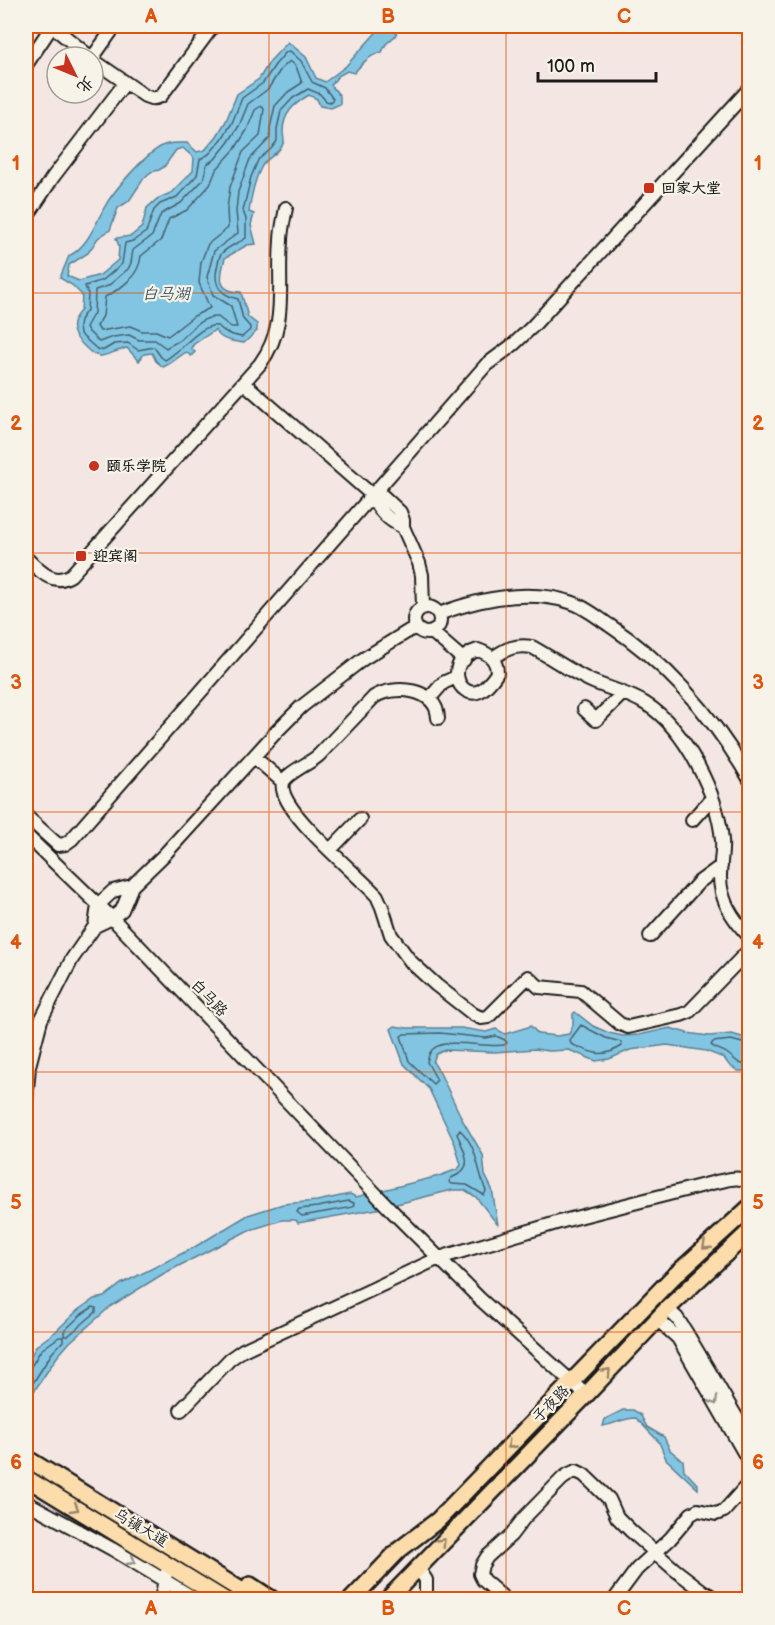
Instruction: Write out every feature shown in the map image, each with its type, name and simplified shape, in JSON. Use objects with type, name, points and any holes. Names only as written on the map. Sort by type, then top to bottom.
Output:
[{"type":"main road","name":"子夜路","points":[[351,1599],[399,1550],[438,1520],[672,1278],[750,1207]]},
{"type":"main road","name":"子夜路","points":[[387,1599],[662,1314],[750,1231]]},
{"type":"main road","name":"乌镇大道","points":[[26,1458],[257,1599]]},
{"type":"main road","name":"乌镇大道","points":[[30,1482],[225,1599]]},
{"type":"main road","points":[[132,1542],[141,1528]]},
{"type":"main road","points":[[173,1547],[198,1554],[273,1599]]},
{"type":"main road","points":[[340,1599],[370,1578]]},
{"type":"street","points":[[26,64],[52,26],[76,45]]},
{"type":"street","points":[[101,45],[115,26]]},
{"type":"street","points":[[105,67],[152,99],[161,96],[213,26]]},
{"type":"street","points":[[26,218],[53,177],[125,82]]},
{"type":"street","points":[[26,816],[58,845],[65,844],[72,839],[486,365],[533,326],[750,88]]},
{"type":"street","points":[[26,558],[47,577],[66,578],[71,574],[244,383],[270,349],[277,332],[281,239],[286,208]]},
{"type":"street","points":[[244,383],[372,495],[383,496],[389,510],[400,512],[403,527],[419,563],[423,608]]},
{"type":"street","points":[[439,614],[459,606],[523,596],[570,602],[588,611],[646,653],[672,676],[712,723],[750,780]]},
{"type":"street","points":[[434,633],[441,622],[439,614],[432,608],[423,608],[416,613],[415,627],[425,634],[434,633],[464,660]]},
{"type":"street","points":[[95,926],[122,910],[132,886],[164,855],[277,731],[323,688],[363,659],[415,627]]},
{"type":"street","points":[[493,658],[512,646],[532,647],[578,675],[646,703],[669,723],[693,757],[712,798],[722,840],[720,879],[728,909],[750,937]]},
{"type":"street","points":[[478,650],[493,658],[497,665],[497,673],[481,691],[468,690],[460,684],[456,671],[471,652],[478,650]]},
{"type":"street","points":[[429,699],[443,683],[456,677]]},
{"type":"street","points":[[283,782],[288,776],[319,755],[382,692],[410,690],[429,699],[435,705],[438,718]]},
{"type":"street","points":[[584,709],[596,720],[623,693]]},
{"type":"street","points":[[254,757],[283,782],[286,799],[304,824],[377,896],[391,935],[402,952],[436,985],[481,1018],[488,1017],[495,1011],[528,976],[539,987],[581,991],[620,1024],[628,1027],[681,1015],[689,1012],[750,949]]},
{"type":"street","points":[[692,820],[712,798]]},
{"type":"street","points":[[330,850],[360,819]]},
{"type":"street","name":"白马路","points":[[26,835],[112,918],[392,1211],[586,1395]]},
{"type":"street","points":[[650,936],[699,882],[721,866]]},
{"type":"street","points":[[26,1102],[27,1067],[41,1020],[72,959],[95,926],[98,905],[112,891],[132,886]]},
{"type":"street","points":[[182,1410],[230,1359],[243,1350],[439,1258],[574,1218],[716,1182],[737,1178],[750,1183]]},
{"type":"street","points":[[662,1314],[677,1318],[750,1440]]},
{"type":"street","points":[[662,1314],[750,1463]]},
{"type":"street","points":[[507,1599],[483,1580],[480,1574],[482,1565],[524,1518],[569,1474],[576,1471],[584,1475],[609,1499],[617,1517],[655,1553],[692,1583],[718,1599]]},
{"type":"street","points":[[614,1599],[637,1569],[670,1539],[691,1514],[698,1510],[716,1514],[724,1510],[750,1482]]},
{"type":"street","points":[[26,1502],[196,1599]]},
{"type":"street","points":[[162,1599],[168,1564]]},
{"type":"street","points":[[417,1568],[426,1580],[426,1599]]},
{"type":"water","name":"白马湖","points":[[382,26],[400,26],[382,52],[363,63],[354,73],[347,71],[338,76],[331,85],[340,96],[340,104],[331,108],[320,106],[317,99],[309,95],[294,106],[285,119],[282,145],[259,171],[249,212],[254,214],[251,225],[256,244],[247,245],[225,258],[221,277],[227,289],[241,292],[248,317],[257,324],[257,331],[244,343],[224,338],[215,330],[194,344],[191,348],[195,352],[191,356],[186,352],[163,367],[152,353],[144,354],[139,361],[127,348],[100,356],[88,350],[76,337],[73,329],[74,320],[81,310],[82,295],[60,278],[69,256],[86,241],[108,201],[131,173],[148,156],[167,144],[187,143],[197,152],[205,150],[226,121],[237,94],[259,79],[270,61],[288,42],[306,57],[316,78],[325,82],[346,66]],"holes":[[[183,148],[194,158],[193,171],[173,192],[157,199],[147,208],[142,227],[131,236],[116,238],[119,246],[118,260],[100,275],[79,281],[67,276],[69,265],[88,253],[98,238],[110,230],[118,208],[129,201],[144,178],[151,172],[164,167],[176,150]]]},
{"type":"water","points":[[575,1012],[593,1026],[623,1036],[670,1028],[709,1036],[732,1034],[749,1039],[750,1071],[738,1071],[724,1058],[706,1051],[667,1045],[630,1050],[609,1059],[596,1061],[569,1050],[535,1049],[495,1052],[445,1050],[436,1054],[433,1062],[483,1155],[485,1175],[492,1189],[498,1225],[476,1197],[465,1190],[452,1190],[377,1209],[298,1223],[296,1220],[282,1220],[247,1231],[163,1274],[111,1306],[70,1342],[26,1403],[26,1365],[36,1346],[78,1310],[94,1299],[104,1297],[121,1284],[193,1248],[248,1215],[283,1204],[317,1201],[350,1194],[356,1197],[458,1169],[461,1165],[455,1144],[429,1089],[404,1064],[391,1029],[395,1026],[461,1028],[486,1032],[496,1029],[505,1034],[531,1026],[538,1034],[557,1036],[569,1034]]},
{"type":"water","points":[[623,1410],[633,1410],[640,1414],[647,1427],[664,1437],[670,1450],[683,1461],[684,1470],[698,1485],[698,1489],[666,1459],[659,1442],[636,1418],[603,1426],[605,1419]]},
{"type":"place","name":"回家大堂","points":[[649,188]]},
{"type":"place","name":"颐乐学院","points":[[94,466]]},
{"type":"place","name":"迎宾阁","points":[[81,556]]}]
